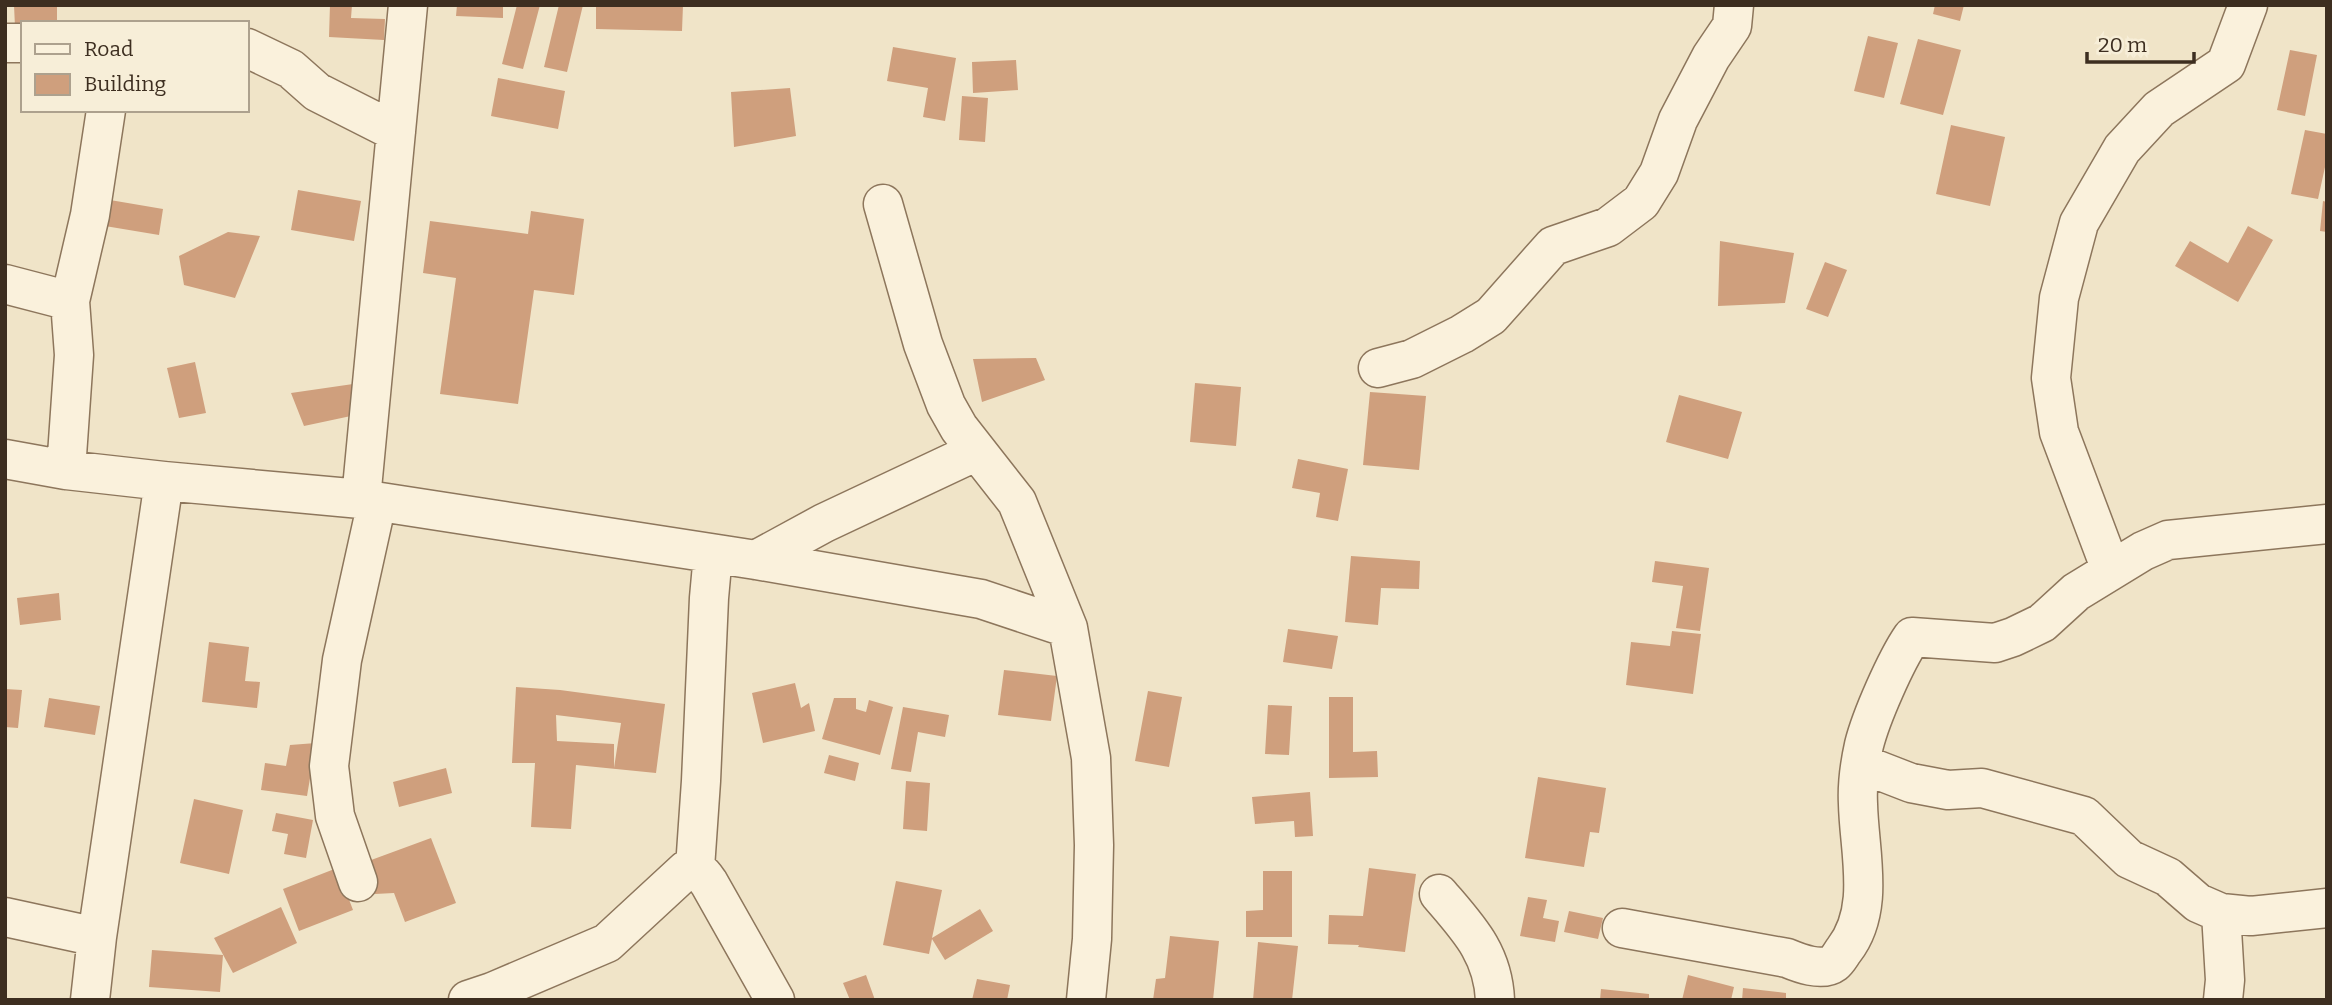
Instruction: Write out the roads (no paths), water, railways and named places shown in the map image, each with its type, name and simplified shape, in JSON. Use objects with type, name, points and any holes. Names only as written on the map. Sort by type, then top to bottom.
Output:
[{"type":"street","points":[[358,882],[335,816],[329,766],[342,660],[369,500],[408,5]]},
{"type":"street","points":[[1378,368],[1412,359],[1491,316],[1553,246],[1608,227],[1641,202],[1658,173],[1678,120],[1711,57],[1732,26],[1734,5]]},
{"type":"street","points":[[2111,570],[2059,432],[2051,378],[2059,298],[2079,223],[2122,149],[2159,109],[2226,64],[2248,5]]},
{"type":"street","points":[[248,48],[291,69],[317,92],[396,132]]},
{"type":"street","points":[[66,470],[74,355],[70,301],[90,215],[106,112]]},
{"type":"street","points":[[883,204],[923,344],[946,405],[959,428],[1017,502],[1068,628],[1091,758],[1094,845],[1092,939],[1086,1000]]},
{"type":"street","points":[[5,284],[70,301]]},
{"type":"street","points":[[756,560],[824,523],[977,451]]},
{"type":"street","points":[[5,459],[66,470],[369,500],[756,560],[981,600],[1068,628]]},
{"type":"street","points":[[90,1000],[164,481]]},
{"type":"street","points":[[1622,928],[1824,967],[1834,963],[1852,940],[1859,918],[1863,883],[1858,803],[1864,745],[1887,686],[1912,637],[1995,643],[2042,622],[2076,592],[2143,551],[2168,540],[2327,524]]},
{"type":"street","points":[[695,869],[713,554]]},
{"type":"street","points":[[1862,764],[1911,783],[1948,790],[1982,788],[2084,816],[2129,859],[2168,877],[2198,903],[2221,913],[2251,916],[2327,908]]},
{"type":"street","points":[[468,1000],[607,943],[686,870],[695,869],[702,873],[709,883],[775,1000]]},
{"type":"street","points":[[1439,894],[1486,953],[1494,979],[1495,1000]]},
{"type":"street","points":[[2221,913],[2225,980],[2222,1000]]},
{"type":"street","points":[[5,917],[97,937]]}]
